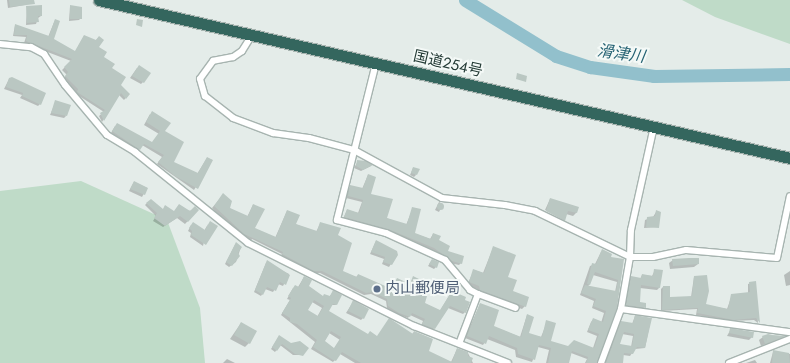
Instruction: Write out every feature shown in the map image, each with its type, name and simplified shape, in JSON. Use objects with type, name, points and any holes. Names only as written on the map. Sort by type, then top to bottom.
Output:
[{"type":"highway","name":"国道254号","points":[[99,0],[790,158]]},
{"type":"street","points":[[252,35],[247,46],[238,54],[216,60],[209,65],[200,79],[205,96],[233,118],[260,130],[309,138],[354,150],[442,198],[505,205],[535,212],[630,257],[653,256],[686,250],[777,258],[790,196]]},
{"type":"street","points":[[0,44],[25,46],[44,54],[65,85],[107,135],[135,152],[223,226],[248,243],[414,326],[508,363]]},
{"type":"street","points":[[376,63],[337,220],[386,233],[445,260],[470,290],[516,308]]},
{"type":"street","points":[[601,363],[621,309],[630,257],[631,230],[654,126]]},
{"type":"street","points":[[459,344],[478,294]]},
{"type":"street","points":[[621,309],[790,332]]},
{"type":"street","points":[[729,363],[790,339]]},
{"type":"green space","points":[[682,0],[790,0],[790,44],[715,17]]},
{"type":"green space","points":[[81,181],[167,220],[200,308],[205,363],[0,363],[0,191]]},
{"type":"building","points":[[9,0],[34,0],[35,4],[10,7]]},
{"type":"building","points":[[42,5],[42,16],[38,16],[39,22],[27,23],[26,6]]},
{"type":"building","points":[[70,5],[82,7],[82,19],[70,19]]},
{"type":"building","points":[[55,19],[60,21],[54,39],[75,51],[84,35],[96,40],[99,36],[104,40],[99,47],[107,52],[104,57],[115,64],[112,68],[126,77],[121,85],[130,94],[126,99],[121,93],[104,121],[100,113],[105,110],[77,92],[78,89],[65,76],[68,72],[64,67],[72,59],[26,41],[27,35],[14,35],[15,24],[49,36]]},
{"type":"building","points":[[137,19],[143,20],[142,27],[136,25]]},
{"type":"building","points":[[139,65],[151,73],[144,83],[132,76]]},
{"type":"building","points":[[517,73],[527,76],[526,82],[516,79]]},
{"type":"building","points":[[12,77],[46,93],[41,105],[22,96],[23,93],[6,87],[9,78]]},
{"type":"building","points":[[55,100],[71,105],[67,116],[51,113]]},
{"type":"building","points":[[152,111],[171,123],[165,131],[184,142],[174,162],[198,173],[207,157],[213,160],[198,189],[175,176],[158,162],[164,155],[144,144],[140,150],[112,131],[117,123],[152,142],[160,131],[146,122]]},
{"type":"building","points":[[357,160],[366,161],[373,165],[363,170],[356,166]]},
{"type":"building","points":[[413,167],[420,169],[417,175],[411,173]]},
{"type":"building","points":[[368,174],[376,177],[371,194],[393,199],[387,218],[407,224],[412,207],[421,209],[415,233],[431,239],[433,233],[441,236],[439,240],[450,246],[448,251],[464,256],[462,264],[452,261],[434,248],[388,229],[344,217],[347,209],[359,213],[363,200],[348,196],[350,185],[363,188]]},
{"type":"building","points":[[134,181],[148,188],[145,195],[130,189]]},
{"type":"building","points":[[223,193],[232,201],[230,208],[248,216],[253,204],[265,209],[255,228],[276,237],[287,210],[300,215],[296,224],[317,231],[320,222],[341,228],[338,235],[352,243],[343,271],[357,277],[358,274],[392,289],[397,278],[410,284],[413,276],[419,279],[416,293],[427,296],[425,303],[440,310],[452,291],[466,297],[465,300],[470,302],[466,313],[450,306],[435,329],[422,324],[425,319],[412,313],[410,317],[399,313],[388,306],[387,299],[373,292],[366,293],[322,271],[314,271],[282,254],[283,252],[244,234],[214,206]]},
{"type":"building","points":[[550,198],[579,207],[577,213],[568,211],[565,221],[546,211]]},
{"type":"building","points":[[151,199],[163,209],[165,205],[174,211],[179,204],[190,211],[195,206],[199,210],[188,222],[180,216],[165,226],[154,218],[157,213],[146,203]]},
{"type":"building","points":[[440,202],[443,203],[443,209],[440,210],[437,209],[436,206],[437,203]]},
{"type":"building","points":[[656,210],[661,212],[659,228],[646,227],[647,217],[655,216]]},
{"type":"building","points":[[210,221],[218,226],[206,245],[191,235],[192,231],[189,228],[193,222],[205,230]]},
{"type":"building","points":[[376,240],[397,251],[398,255],[392,265],[383,262],[385,257],[371,252]]},
{"type":"building","points":[[236,242],[242,247],[238,253],[240,256],[232,266],[226,262]]},
{"type":"building","points":[[493,246],[516,255],[508,277],[517,280],[513,291],[529,297],[526,307],[480,290],[479,286],[469,282],[473,269],[484,273]]},
{"type":"building","points":[[602,249],[612,254],[611,257],[624,259],[617,308],[597,363],[586,363],[588,357],[572,351],[569,363],[548,363],[551,348],[539,345],[535,360],[518,354],[517,348],[489,336],[486,344],[467,336],[480,303],[499,310],[494,326],[521,337],[527,314],[534,317],[529,333],[542,337],[546,320],[556,323],[551,341],[568,346],[574,340],[594,348],[599,334],[588,330],[593,318],[603,322],[606,311],[593,306],[596,299],[581,293],[585,285],[616,291],[618,280],[595,272],[590,285],[587,284],[592,263],[596,264]]},
{"type":"building","points":[[699,258],[699,264],[673,266],[672,259]]},
{"type":"building","points":[[432,259],[439,262],[437,268],[429,264]]},
{"type":"building","points":[[267,260],[290,275],[286,285],[280,282],[276,291],[267,287],[263,295],[255,290]]},
{"type":"building","points":[[654,269],[663,270],[660,288],[641,285],[640,302],[646,303],[646,308],[626,305],[631,276],[641,278],[642,274],[653,276]]},
{"type":"building","points":[[707,275],[709,291],[706,304],[728,309],[731,294],[750,292],[749,282],[756,281],[760,323],[756,318],[734,320],[697,313],[698,308],[662,310],[663,286],[670,286],[670,297],[692,296],[694,276]]},
{"type":"building","points":[[304,276],[312,280],[309,286],[323,296],[324,294],[330,296],[333,290],[342,295],[337,305],[333,304],[329,311],[368,334],[370,331],[377,336],[389,318],[413,334],[414,331],[433,339],[429,351],[452,362],[457,348],[468,352],[468,356],[473,358],[471,363],[361,363],[342,352],[336,361],[333,360],[313,347],[317,340],[297,324],[290,322],[290,318],[282,313],[291,298],[288,296],[295,285],[299,287]],"holes":[[[314,300],[324,306],[318,316],[308,310]],[[331,331],[341,337],[334,348],[325,341]]]},
{"type":"building","points":[[353,300],[369,309],[364,319],[348,311]]},
{"type":"building","points":[[635,315],[652,318],[645,348],[637,347],[633,354],[624,353],[623,363],[606,363],[621,321],[633,323]],"holes":[[[624,332],[634,334],[632,346],[620,344]]]},
{"type":"building","points":[[241,322],[257,331],[250,344],[234,335]]},
{"type":"building","points":[[730,328],[754,332],[753,338],[729,333]]},
{"type":"building","points":[[768,334],[786,336],[765,344],[762,336]]},
{"type":"building","points":[[279,335],[291,343],[300,341],[309,348],[303,356],[295,354],[282,344],[277,351],[272,347]]},
{"type":"building","points":[[773,350],[789,353],[790,363],[772,363]]},
{"type":"waterway","name":"滑津川","points":[[465,0],[556,56],[590,67],[654,76],[790,74]]},
{"type":"place","name":"内山郵便局","points":[[377,289]]}]
